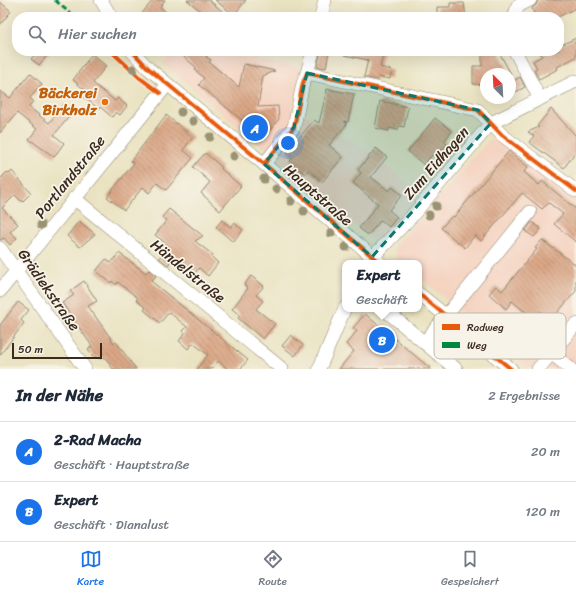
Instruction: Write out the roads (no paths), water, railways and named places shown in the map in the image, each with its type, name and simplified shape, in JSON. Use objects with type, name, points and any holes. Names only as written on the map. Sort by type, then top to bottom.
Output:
[{"type":"street","points":[[102,0],[108,12]]},
{"type":"street","points":[[322,12],[325,0]]},
{"type":"street","points":[[516,12],[518,6],[530,0]]},
{"type":"street","name":"Hauptstraße","points":[[137,56],[167,85],[264,164],[372,260]]},
{"type":"street","points":[[264,164],[294,127],[303,83],[311,56]]},
{"type":"street","points":[[517,56],[540,99]]},
{"type":"street","points":[[307,73],[478,110],[502,135],[576,191]]},
{"type":"street","name":"Zum Eidhagen","points":[[374,260],[491,123],[576,81]]},
{"type":"street","name":"Portlandstraße","points":[[0,291],[167,85]]},
{"type":"street","name":"Händelstraße","points":[[74,198],[282,369]]},
{"type":"street","points":[[448,313],[530,212]]},
{"type":"street","name":"Grädiekstraße","points":[[0,248],[85,369]]},
{"type":"street","points":[[422,296],[442,313]]},
{"type":"street","points":[[319,369],[343,312]]},
{"type":"street","points":[[388,312],[434,351]]},
{"type":"street","points":[[566,336],[576,324]]},
{"type":"street","points":[[424,343],[434,331]]},
{"type":"street","points":[[444,359],[456,369]]},
{"type":"street","points":[[499,359],[511,369]]},
{"type":"street","points":[[538,369],[547,359]]},
{"type":"street","points":[[559,359],[571,369]]},
{"type":"place","name":"Bäckerei Birkholz","points":[[105,102]]},
{"type":"place","name":"2-Rad Macha","points":[[255,128]]},
{"type":"place","name":"Expert","points":[[382,340]]}]
